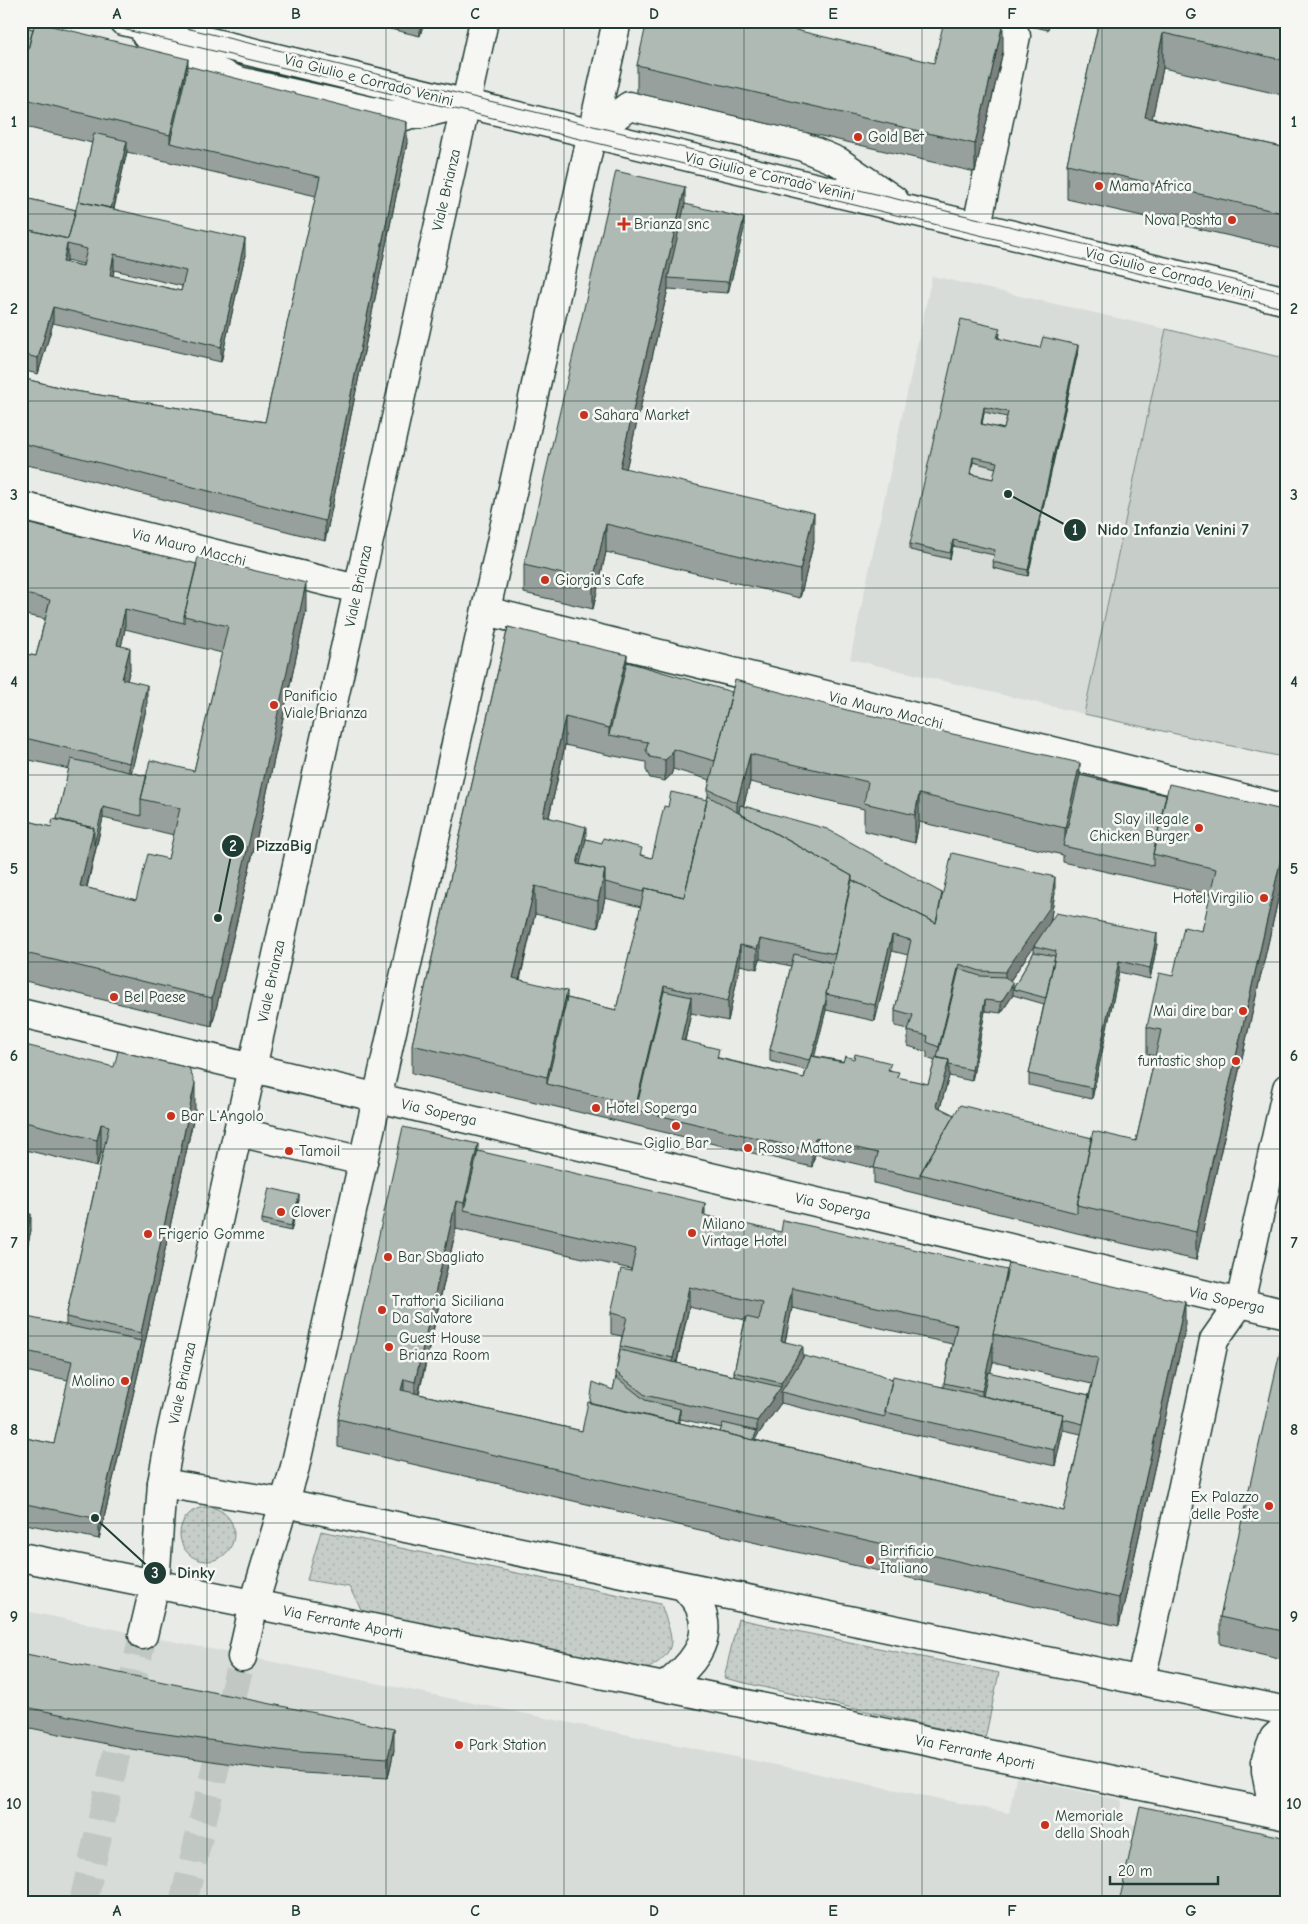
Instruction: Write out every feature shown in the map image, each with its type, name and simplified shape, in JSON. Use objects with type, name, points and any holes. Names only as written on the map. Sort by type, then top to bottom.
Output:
[{"type":"street","name":"Viale Brianza","points":[[143,1635],[154,1584],[162,1483],[357,589],[484,21]]},
{"type":"street","points":[[242,1657],[254,1604],[296,1467],[617,21]]},
{"type":"street","points":[[977,226],[1016,36],[990,30],[992,21]]},
{"type":"street","name":"Via Giulio e Corrado Venini","points":[[124,22],[466,103]]},
{"type":"street","points":[[466,103],[592,134]]},
{"type":"street","name":"Via Giulio e Corrado Venini","points":[[592,134],[629,106],[801,146],[839,162],[908,209]]},
{"type":"street","name":"Via Giulio e Corrado Venini","points":[[592,134],[1287,301]]},
{"type":"street","name":"Via Mauro Macchi","points":[[21,506],[357,589]]},
{"type":"street","name":"Via Mauro Macchi","points":[[486,612],[1287,809]]},
{"type":"street","points":[[21,1012],[379,1098]]},
{"type":"street","points":[[1137,1680],[1142,1674],[1149,1646],[1214,1340],[1240,1303],[1287,1088]]},
{"type":"street","name":"Via Soperga","points":[[379,1098],[1287,1314]]},
{"type":"street","points":[[238,1132],[364,1161]]},
{"type":"street","points":[[162,1483],[285,1503],[1287,1711]]},
{"type":"street","name":"Via Ferrante Aporti","points":[[21,1557],[664,1687],[1287,1816]]},
{"type":"street","points":[[664,1687],[685,1672],[697,1657],[704,1638],[704,1619],[700,1607],[684,1586]]},
{"type":"street","points":[[1287,1726],[1274,1738],[1266,1759],[1270,1793],[1287,1810]]},
{"type":"shaded area","points":[[932,276],[1166,329],[1084,714],[850,659]]},
{"type":"shaded area","points":[[1166,329],[1287,359],[1287,758],[1084,714]]},
{"type":"shaded area","points":[[202,1507],[212,1507],[222,1511],[230,1519],[234,1534],[230,1549],[222,1557],[212,1561],[202,1561],[192,1557],[184,1549],[180,1539],[180,1529],[184,1519],[192,1511]]},
{"type":"shaded area","points":[[321,1531],[661,1604],[670,1635],[671,1643],[669,1650],[656,1664],[644,1671],[362,1611],[349,1587],[307,1580]]},
{"type":"shaded area","points":[[21,1610],[1009,1813],[1016,1777],[1122,1800],[1118,1821],[1140,1826],[1287,1903],[21,1903]]},
{"type":"shaded area","points":[[738,1619],[999,1673],[985,1739],[724,1678]]},
{"type":"building","points":[[647,21],[758,21],[934,63],[944,21],[997,21],[1003,23],[975,144],[637,65]]},
{"type":"building","points":[[1033,21],[1048,21],[1048,24]]},
{"type":"building","points":[[1099,21],[1287,21],[1287,61],[1163,33],[1145,117],[1287,148],[1287,214],[1067,164]]},
{"type":"building","points":[[35,22],[188,59],[170,135],[21,98],[21,77]]},
{"type":"building","points":[[21,26],[33,29],[21,77]]},
{"type":"building","points":[[188,66],[407,122],[325,521],[21,443],[21,378],[75,391],[265,422],[320,177],[170,143]]},
{"type":"building","points":[[94,133],[127,141],[111,208],[79,201]]},
{"type":"building","points":[[616,171],[685,187],[620,467],[814,513],[800,570],[606,524],[593,581],[524,565]]},
{"type":"building","points":[[21,197],[76,210],[68,239],[21,228]]},
{"type":"building","points":[[78,201],[245,239],[221,347],[53,307],[38,358],[21,354],[21,228],[68,239]],"holes":[[[67,244],[87,249],[83,266],[63,262]],[[114,254],[186,271],[181,291],[110,275]]]},
{"type":"building","points":[[685,204],[744,218],[728,282],[668,278]]},
{"type":"building","points":[[961,319],[1000,328],[997,338],[1040,348],[1043,337],[1078,345],[1028,570],[993,562],[995,550],[953,540],[950,553],[910,544]],"holes":[[[984,407],[1008,412],[1004,429],[981,424]],[[973,457],[997,462],[993,479],[970,474]]]},
{"type":"building","points":[[21,522],[197,564],[184,616],[184,623],[125,609],[117,645],[130,648],[122,679],[147,685],[129,763],[21,737],[21,653],[36,656],[50,600],[21,593]]},
{"type":"building","points":[[198,557],[306,583],[262,787],[212,998],[21,952],[21,819],[51,827],[53,819],[94,828],[80,886],[136,900],[148,854],[168,859],[180,808],[141,799],[150,760],[194,771],[228,626],[184,616]]},
{"type":"building","points":[[508,627],[627,655],[609,728],[565,717],[543,816],[586,827],[577,864],[605,870],[598,901],[535,886],[513,978],[567,991],[547,1077],[412,1045]]},
{"type":"building","points":[[627,662],[732,692],[715,761],[673,749],[671,755],[665,760],[650,757],[646,750],[648,742],[609,735]]},
{"type":"building","points":[[735,680],[847,710],[1080,763],[1065,828],[919,794],[915,815],[864,803],[868,782],[750,754],[737,803],[708,789]]},
{"type":"building","points":[[71,759],[147,776],[141,799],[141,816],[103,807],[94,845],[94,828],[57,819]]},
{"type":"building","points":[[1080,775],[1166,795],[1153,854],[1153,866],[1063,846]]},
{"type":"building","points":[[1169,784],[1287,811],[1287,832],[1196,1232],[1077,1205],[1093,1131],[1136,1141],[1161,1030],[1147,1027],[1159,973],[1173,976],[1184,927],[1202,931],[1216,869],[1153,854]]},
{"type":"building","points":[[671,792],[707,800],[684,897],[645,888],[644,892],[605,882],[605,870],[580,864],[586,839],[602,843],[603,838],[642,848],[640,855],[652,858],[664,806],[668,807]]},
{"type":"building","points":[[708,796],[852,876],[835,954],[760,939],[757,949],[740,945],[728,1001],[664,986],[636,1105],[547,1084],[567,998],[616,1010],[645,888],[684,897]]},
{"type":"building","points":[[740,805],[827,829],[942,893],[936,923],[852,880],[852,876],[739,813]]},
{"type":"building","points":[[952,853],[1055,877],[1050,907],[1005,972],[980,971],[959,964],[939,1047],[927,1042],[928,1036],[908,1031],[913,1015],[895,1010],[911,940],[892,935],[875,1005],[826,994],[852,880],[936,923]]},
{"type":"building","points":[[1056,913],[1157,933],[1150,968],[1119,961],[1092,1088],[1029,1074],[1056,951],[1034,946]]},
{"type":"building","points":[[1034,952],[1055,956],[1046,998],[1013,989]]},
{"type":"building","points":[[794,954],[833,963],[826,1000],[812,1056],[809,1060],[770,1050]]},
{"type":"building","points":[[959,969],[980,976],[1005,977],[1013,984],[1001,1002],[985,1000],[972,1070],[949,1065],[949,1060],[937,1058]]},
{"type":"building","points":[[664,991],[691,997],[681,1040],[719,1049],[717,1058],[804,1078],[811,1056],[843,1062],[845,1056],[854,1059],[855,1054],[891,1063],[888,1070],[899,1072],[897,1077],[928,1084],[936,1057],[949,1060],[936,1106],[954,1115],[920,1174],[920,1178],[874,1168],[878,1153],[815,1138],[812,1151],[636,1110]]},
{"type":"building","points":[[21,1044],[114,1067],[118,1051],[189,1068],[195,1083],[141,1333],[66,1317],[109,1126],[101,1124],[97,1140],[21,1121]]},
{"type":"building","points":[[960,1105],[1092,1138],[1077,1205],[1077,1213],[920,1174]]},
{"type":"building","points":[[403,1127],[478,1144],[464,1203],[456,1201],[415,1382],[404,1379],[401,1390],[582,1431],[588,1402],[1064,1511],[1098,1358],[993,1334],[1009,1263],[1185,1302],[1119,1598],[338,1419]]},
{"type":"building","points":[[478,1151],[705,1203],[703,1215],[781,1232],[783,1220],[1007,1270],[982,1391],[944,1383],[957,1325],[792,1288],[781,1341],[803,1346],[781,1383],[734,1372],[746,1317],[759,1320],[763,1303],[689,1287],[673,1358],[620,1346],[627,1317],[611,1313],[621,1269],[631,1271],[636,1249],[464,1210]]},
{"type":"building","points":[[269,1188],[299,1195],[291,1226],[262,1219]]},
{"type":"building","points":[[21,1212],[31,1214],[24,1244],[21,1244]]},
{"type":"building","points":[[27,1317],[141,1341],[99,1519],[21,1503],[21,1437],[54,1444],[72,1361],[21,1350]]},
{"type":"building","points":[[21,1325],[25,1326],[21,1348]]},
{"type":"building","name":"Ex Palazzo delle Poste","points":[[1283,1339],[1287,1340],[1287,1632],[1220,1617]]},
{"type":"building","points":[[620,1350],[781,1387],[757,1421],[645,1395],[616,1372]]},
{"type":"building","points":[[804,1356],[876,1373],[892,1380],[885,1417],[781,1392]]},
{"type":"building","points":[[988,1372],[1089,1395],[1083,1424],[1063,1419],[1063,1414],[983,1396]]},
{"type":"building","points":[[893,1376],[1063,1414],[1055,1450],[885,1412]]},
{"type":"building","points":[[616,1377],[645,1400],[680,1409],[677,1423],[590,1403],[593,1382],[613,1390]]},
{"type":"building","points":[[723,1423],[757,1431],[753,1440],[720,1432]]},
{"type":"building","points":[[21,1653],[394,1729],[388,1758],[286,1751],[131,1729],[21,1706]]},
{"type":"building","points":[[1140,1806],[1287,1838],[1287,1903],[1119,1903]]},
{"type":"tunnel","points":[[83,1903],[143,1635]]},
{"type":"tunnel","points":[[183,1903],[242,1657]]},
{"type":"tram line","points":[[89,21],[1287,309]]},
{"type":"tram line","points":[[157,21],[1287,293]]},
{"type":"place","name":"Gold Bet","points":[[858,137]]},
{"type":"place","name":"Mama Africa","points":[[1099,186]]},
{"type":"place","name":"Nova Poshta","points":[[1232,220]]},
{"type":"place","name":"Brianza snc","points":[[624,224]]},
{"type":"place","name":"Sahara Market","points":[[584,415]]},
{"type":"place","name":"Nido Infanzia Venini 7","points":[[1008,494]]},
{"type":"place","name":"Giorgia's Cafe","points":[[545,580]]},
{"type":"place","name":"Panificio Viale Brianza","points":[[274,705]]},
{"type":"place","name":"Slay illegale Chicken Burger","points":[[1199,828]]},
{"type":"place","name":"Hotel Virgilio","points":[[1264,898]]},
{"type":"place","name":"PizzaBig","points":[[218,918]]},
{"type":"place","name":"Bel Paese","points":[[114,997]]},
{"type":"place","name":"Mai dire bar","points":[[1243,1011]]},
{"type":"place","name":"funtastic shop","points":[[1236,1061]]},
{"type":"place","name":"Hotel Soperga","points":[[596,1108]]},
{"type":"place","name":"Bar L'Angolo","points":[[171,1116]]},
{"type":"place","name":"Giglio Bar","points":[[676,1126]]},
{"type":"place","name":"Rosso Mattone","points":[[748,1148]]},
{"type":"place","name":"Tamoil","points":[[289,1151]]},
{"type":"place","name":"Clover","points":[[281,1212]]},
{"type":"place","name":"Milano Vintage Hotel","points":[[692,1233]]},
{"type":"place","name":"Frigerio Gomme","points":[[148,1234]]},
{"type":"place","name":"Bar Sbagliato","points":[[388,1257]]},
{"type":"place","name":"Trattoria Siciliana Da Salvatore","points":[[382,1310]]},
{"type":"place","name":"Guest House Brianza Room","points":[[389,1347]]},
{"type":"place","name":"Molino","points":[[125,1381]]},
{"type":"place","name":"Ex Palazzo delle Poste","points":[[1269,1506]]},
{"type":"place","name":"Dinky","points":[[95,1518]]},
{"type":"place","name":"Birrificio Italiano","points":[[870,1560]]},
{"type":"place","name":"Park Station","points":[[459,1745]]},
{"type":"place","name":"Memoriale della Shoah","points":[[1045,1825]]}]
